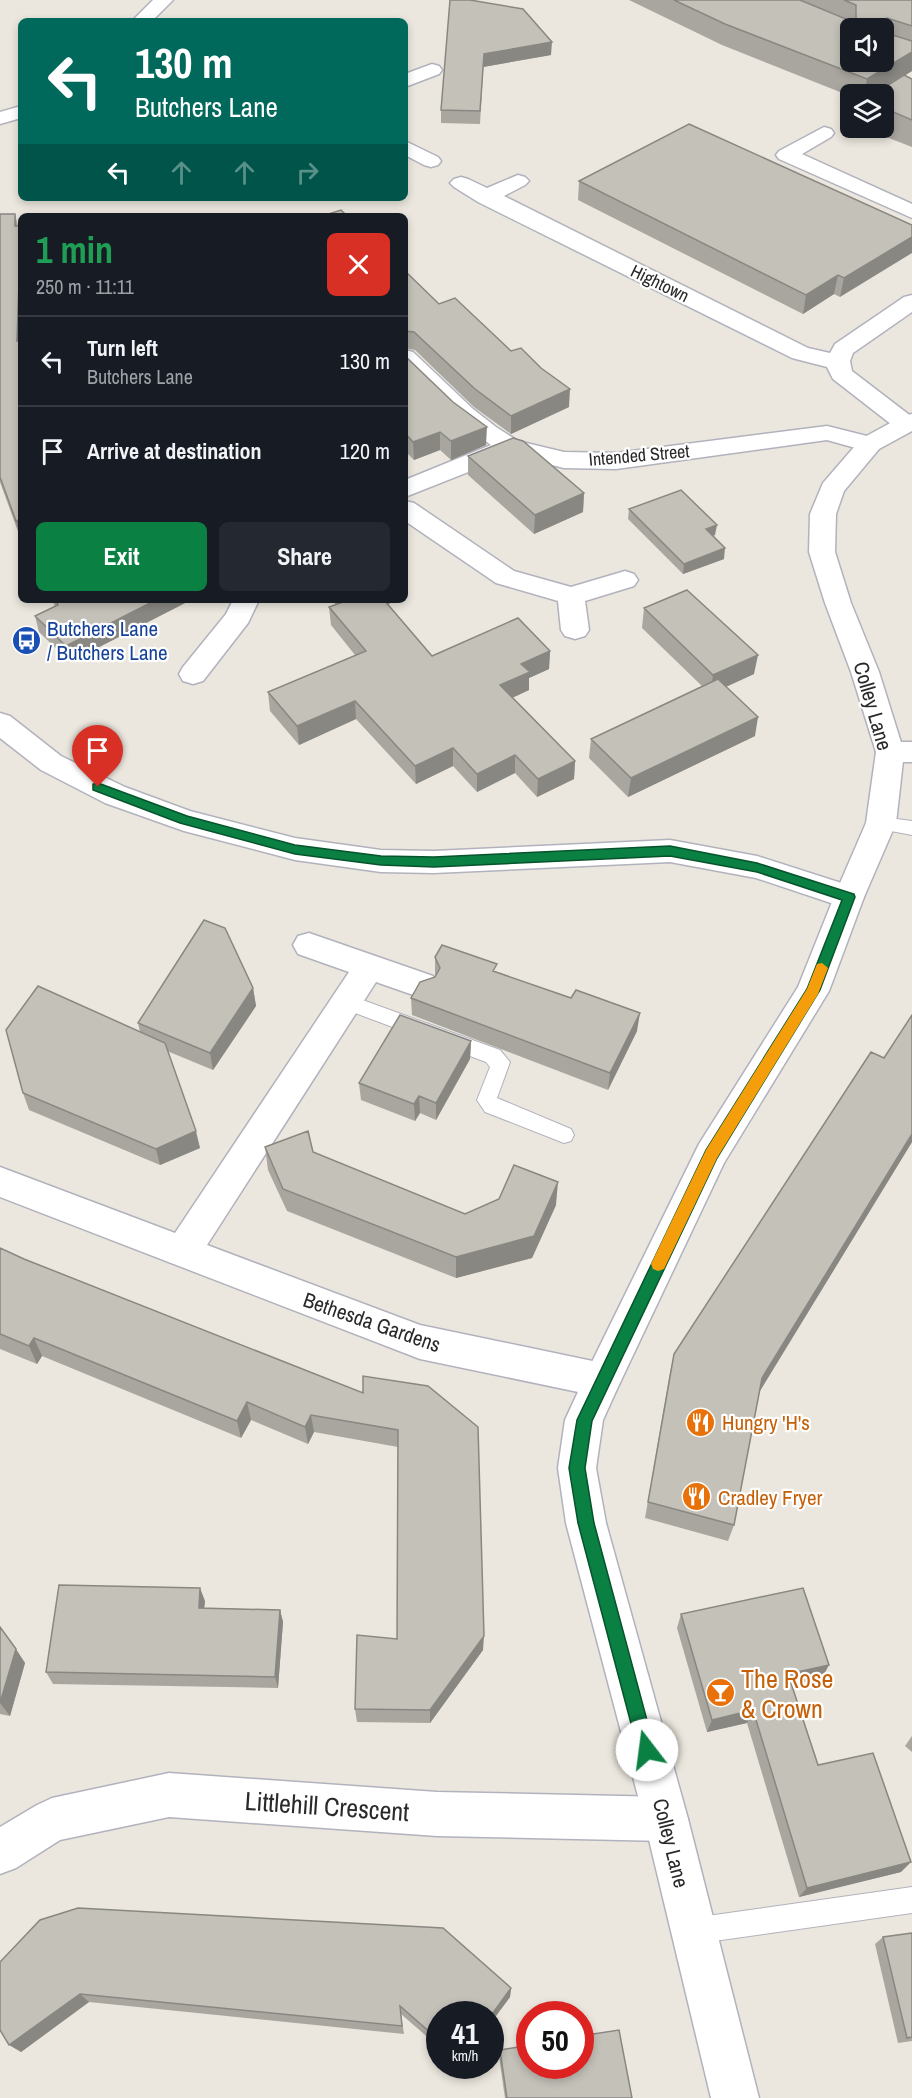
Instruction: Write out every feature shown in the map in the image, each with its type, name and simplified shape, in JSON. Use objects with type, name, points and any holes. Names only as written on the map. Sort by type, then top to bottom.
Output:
[{"type":"street","points":[[144,18],[164,0]]},
{"type":"street","points":[[408,80],[432,70]]},
{"type":"street","points":[[0,118],[18,112]]},
{"type":"street","points":[[824,133],[786,155],[912,212]]},
{"type":"street","points":[[408,149],[431,161]]},
{"type":"street","points":[[486,197],[518,181]]},
{"type":"street","name":"Hightown","points":[[461,183],[800,353],[838,362]]},
{"type":"street","points":[[908,422],[841,374],[838,362],[843,349],[912,302]]},
{"type":"street","name":"Intended Street","points":[[408,360],[464,414],[510,447],[564,460],[591,461],[650,457],[827,433],[870,444]]},
{"type":"street","name":"Colley Lane","points":[[735,2098],[666,1819],[586,1523],[577,1468],[584,1420],[711,1154],[813,990],[881,823],[901,752],[865,672],[838,603],[822,552],[823,514],[832,489],[870,444],[908,422]]},
{"type":"street","points":[[408,488],[510,447]]},
{"type":"street","points":[[408,511],[505,577],[571,596],[625,580]]},
{"type":"street","points":[[571,596],[575,630]]},
{"type":"street","points":[[193,674],[238,617],[245,603]]},
{"type":"street","points":[[0,723],[51,763],[115,795],[184,820],[295,849],[381,861],[434,862],[670,851],[757,867],[849,897]]},
{"type":"street","points":[[309,945],[422,985]]},
{"type":"street","points":[[182,1253],[369,967]]},
{"type":"street","name":"Bethesda Gardens","points":[[0,1182],[420,1342],[603,1380]]},
{"type":"street","name":"Littlehill Crescent","points":[[0,1852],[52,1820],[169,1795],[437,1814],[666,1819]]},
{"type":"lane","points":[[881,823],[912,828]]},
{"type":"lane","points":[[346,1002],[493,1056],[500,1062],[500,1070],[488,1092],[487,1100],[492,1106],[564,1135]]},
{"type":"lane","points":[[693,1931],[912,1900]]},
{"type":"building","points":[[450,0],[470,0],[523,9],[552,42],[484,54],[480,111],[441,110]]},
{"type":"building","points":[[674,0],[800,0],[843,18],[840,18],[840,69],[725,24]]},
{"type":"building","points":[[844,0],[912,0],[912,26],[894,20],[894,18],[856,18],[856,5]]},
{"type":"building","points":[[894,35],[912,41],[912,52],[894,63]]},
{"type":"building","points":[[849,72],[879,72],[867,79]]},
{"type":"building","points":[[904,75],[912,79],[912,120],[894,112],[894,84],[890,84]]},
{"type":"building","points":[[689,124],[912,225],[912,237],[844,278],[838,275],[806,295],[579,181]]},
{"type":"building","points":[[0,214],[15,214],[15,226],[18,226],[18,520],[16,521],[0,477]]},
{"type":"building","points":[[408,274],[439,304],[455,298],[511,351],[521,348],[541,368],[570,389],[511,416],[475,389],[414,332],[408,331]]},
{"type":"building","points":[[408,359],[453,402],[487,427],[451,441],[440,432],[413,442],[408,436]]},
{"type":"building","points":[[513,438],[523,441],[584,493],[535,515],[468,456]]},
{"type":"building","points":[[681,490],[717,525],[706,529],[725,548],[684,564],[629,509]]},
{"type":"building","points":[[687,590],[758,655],[713,675],[644,608]]},
{"type":"building","points":[[57,603],[150,603],[66,646],[35,616],[58,605]]},
{"type":"building","points":[[340,603],[387,603],[432,656],[518,618],[550,651],[521,664],[530,672],[500,685],[575,761],[538,779],[515,755],[477,774],[453,748],[415,766],[355,701],[297,726],[268,692],[366,651],[329,607]]},
{"type":"building","points":[[718,679],[758,717],[631,778],[591,739]]},
{"type":"building","points":[[204,920],[225,928],[253,988],[210,1053],[138,1023]]},
{"type":"building","points":[[442,945],[497,964],[493,971],[571,998],[576,990],[640,1013],[610,1073],[411,998],[420,982],[435,977],[440,968],[435,957]]},
{"type":"building","points":[[38,986],[165,1043],[196,1131],[156,1149],[23,1093],[6,1030]]},
{"type":"building","points":[[400,1015],[471,1041],[436,1103],[419,1096],[414,1104],[359,1083]]},
{"type":"building","points":[[912,1015],[912,1134],[762,1378],[734,1525],[648,1502],[674,1354],[871,1052],[884,1058]]},
{"type":"building","points":[[308,1131],[313,1152],[465,1214],[499,1199],[514,1165],[558,1182],[534,1236],[456,1257],[283,1189],[265,1147]]},
{"type":"building","points":[[0,1248],[363,1393],[363,1376],[428,1386],[478,1427],[484,1636],[430,1710],[355,1709],[357,1635],[397,1639],[398,1430],[311,1415],[305,1427],[247,1402],[237,1421],[34,1338],[29,1346],[0,1334]]},
{"type":"building","points":[[59,1585],[200,1588],[199,1608],[280,1610],[275,1677],[46,1672]]},
{"type":"building","points":[[803,1588],[829,1665],[788,1674],[818,1765],[873,1753],[911,1862],[807,1888],[753,1710],[712,1720],[681,1614]]},
{"type":"building","points":[[0,1627],[16,1649],[0,1703]]},
{"type":"building","points":[[78,1908],[443,1928],[511,1988],[502,2001],[426,2001],[426,2029],[400,2006],[402,2026],[80,1994],[9,2045],[0,2030],[0,1962],[40,1920]]},
{"type":"building","points":[[912,1933],[912,2037],[907,2038],[883,1937]]},
{"type":"building","points":[[619,2030],[632,2098],[507,2098],[504,2049],[516,2047],[516,2079],[594,2079],[594,2034]]},
{"type":"slow traffic","points":[[658,1264],[711,1154],[813,990],[822,968]]},
{"type":"place","name":"Butchers Lane / Butchers Lane","points":[[26,640]]},
{"type":"place","name":"Hungry 'H's","points":[[701,1422]]},
{"type":"place","name":"Cradley Fryer","points":[[697,1497]]},
{"type":"place","name":"The Rose & Crown","points":[[720,1693]]},
{"type":"route","points":[[98,787],[184,820],[295,849],[381,861],[434,862],[670,851],[757,867],[849,897],[813,990],[711,1154],[584,1420],[577,1468],[586,1523],[647,1750]]}]
